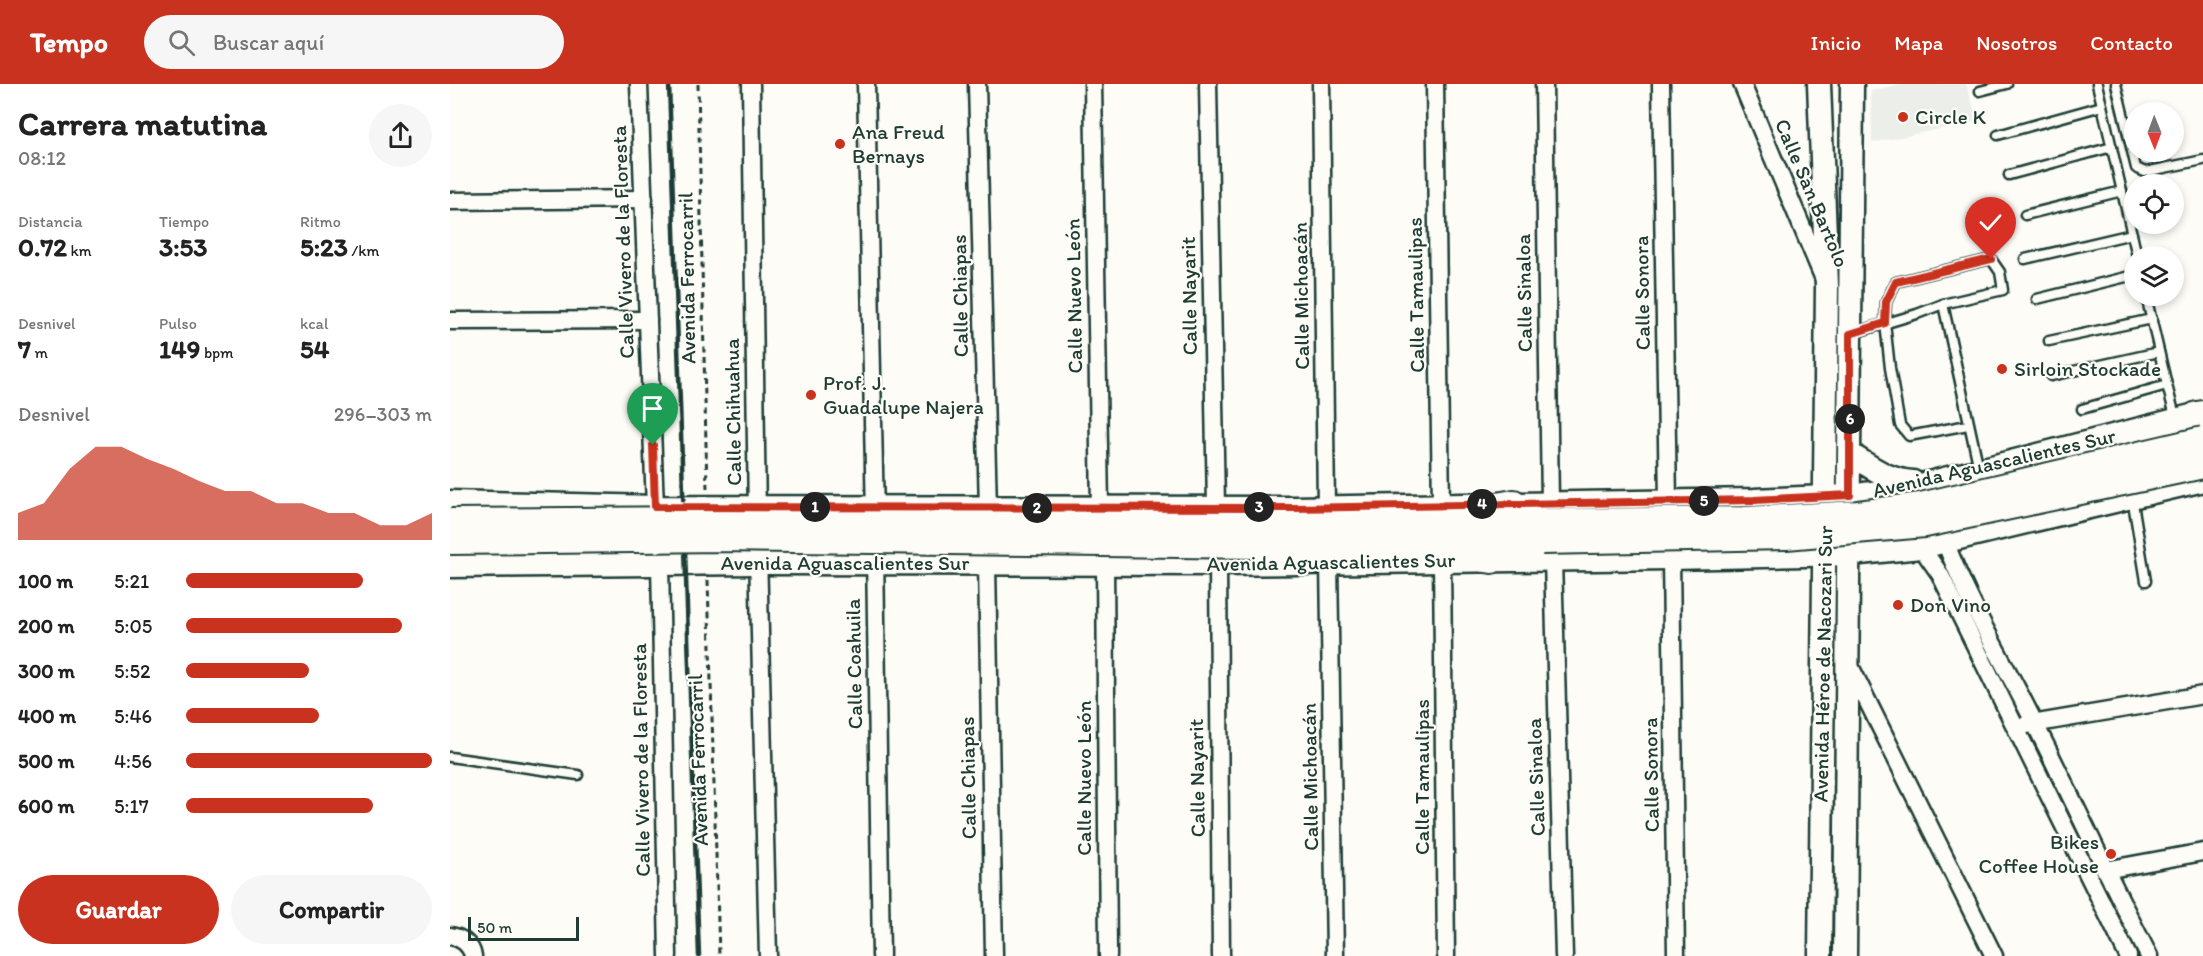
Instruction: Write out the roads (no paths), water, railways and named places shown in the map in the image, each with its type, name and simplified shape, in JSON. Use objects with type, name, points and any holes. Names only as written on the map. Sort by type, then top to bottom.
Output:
[{"type":"main road","name":"Avenida Aguascalientes Sur","points":[[450,541],[1409,534],[1547,531],[1858,514],[1911,508],[2203,440]]},
{"type":"main road","name":"Avenida Aguascalientes Sur","points":[[1547,531],[1786,536],[1925,524],[2203,465]]},
{"type":"main road","points":[[1492,560],[1460,555],[1431,554],[1409,534],[1438,513],[1478,510],[1514,503]]},
{"type":"main road","name":"Avenida Aguascalientes Sur","points":[[450,522],[825,519],[1254,534]]},
{"type":"street","name":"Calle Vivero de la Floresta","points":[[639,84],[655,507]]},
{"type":"street","name":"Calle Chihuahua","points":[[751,84],[758,562],[768,956]]},
{"type":"street","name":"Calle Coahuila","points":[[866,84],[881,956]]},
{"type":"street","name":"Calle Chiapas","points":[[977,84],[988,508]]},
{"type":"street","name":"Calle Nuevo León","points":[[1093,84],[1100,507]]},
{"type":"street","name":"Calle Nayarit","points":[[1208,84],[1216,506]]},
{"type":"street","name":"Calle Michoacán","points":[[1321,84],[1326,507]]},
{"type":"street","name":"Calle Tamaulipas","points":[[1435,84],[1441,505]]},
{"type":"street","name":"Calle Sinaloa","points":[[1544,84],[1547,531],[1564,956]]},
{"type":"street","name":"Calle Sonora","points":[[1661,84],[1668,501]]},
{"type":"street","name":"Calle San Bartolo","points":[[1742,84],[1827,286]]},
{"type":"street","name":"Avenida Héroe de Nacozari Sur","points":[[1820,84],[1827,286],[1820,956]]},
{"type":"street","name":"Avenida Héroe de Nacozari Sur","points":[[1845,956],[1852,84]]},
{"type":"street","points":[[450,201],[644,199]]},
{"type":"street","points":[[450,321],[648,320]]},
{"type":"street","name":"Avenida Aguascalientes Sur","points":[[450,566],[758,562],[1218,564],[1492,560],[1547,531],[1668,501],[1825,497],[1909,488],[2195,415]]},
{"type":"street","points":[[1850,454],[1880,474],[1891,478],[1914,483],[1938,480]]},
{"type":"street","name":"Avenida Aguascalientes Sur","points":[[450,502],[655,507],[988,508],[1326,507],[1514,503],[1547,531],[1671,558],[1850,554],[1921,548],[2203,480]]},
{"type":"street","points":[[1909,488],[1896,497],[1893,508],[1896,528],[1905,540],[1921,548],[1940,574],[2128,956]]},
{"type":"street","points":[[1784,499],[1805,509],[1809,519],[1809,538],[1806,546],[1792,555]]},
{"type":"street","points":[[553,504],[554,565]]},
{"type":"street","points":[[1945,541],[1955,568],[2149,956]]},
{"type":"street","name":"Calle Sonora","points":[[1671,558],[1676,956]]},
{"type":"street","name":"Calle Tamaulipas","points":[[1442,561],[1446,956]]},
{"type":"street","name":"Calle Michoacán","points":[[1329,562],[1335,956]]},
{"type":"street","name":"Calle Nuevo León","points":[[1105,563],[1108,956]]},
{"type":"street","name":"Calle Vivero de la Floresta","points":[[660,564],[668,956]]},
{"type":"street","name":"Calle Chiapas","points":[[987,564],[994,956]]},
{"type":"street","name":"Calle Nayarit","points":[[1218,564],[1221,956]]},
{"type":"street","points":[[1848,663],[1994,956]]},
{"type":"street","points":[[2014,728],[2203,695]]},
{"type":"street","points":[[2105,870],[2203,852]]},
{"type":"lane","points":[[1980,92],[2007,84]]},
{"type":"lane","points":[[2097,84],[2124,200]]},
{"type":"lane","points":[[2116,84],[2136,168],[2145,172],[2203,160]]},
{"type":"lane","points":[[1998,135],[2102,106]]},
{"type":"lane","points":[[2009,175],[2112,147]]},
{"type":"lane","points":[[2025,215],[2122,191]]},
{"type":"lane","points":[[2025,259],[2132,234],[2135,246]]},
{"type":"lane","points":[[1850,334],[1885,323],[1917,314],[1943,304],[2003,290],[2000,272],[1991,259],[1896,282],[1886,302],[1885,323],[1890,368],[1900,425],[1909,436],[1968,425]]},
{"type":"lane","points":[[2037,299],[2124,277]]},
{"type":"lane","points":[[1943,304],[1979,470]]},
{"type":"lane","points":[[2149,306],[2167,385],[2195,415]]},
{"type":"lane","points":[[2049,341],[2152,319]]},
{"type":"lane","points":[[2051,376],[2159,352]]},
{"type":"lane","points":[[2082,409],[2167,385]]},
{"type":"lane","points":[[2131,496],[2146,581]]},
{"type":"lane","points":[[450,757],[578,775]]},
{"type":"railway","points":[[669,84],[699,956]]},
{"type":"place","name":"Circle K","points":[[1903,117]]},
{"type":"place","name":"Ana Freud Bernays","points":[[840,144]]},
{"type":"place","name":"Sirloin Stockade","points":[[2002,369]]},
{"type":"place","name":"Prof. J. Guadalupe Najera","points":[[811,395]]},
{"type":"place","name":"Don Vino","points":[[1898,605]]},
{"type":"place","name":"Bikes Coffee House","points":[[2111,854]]}]
